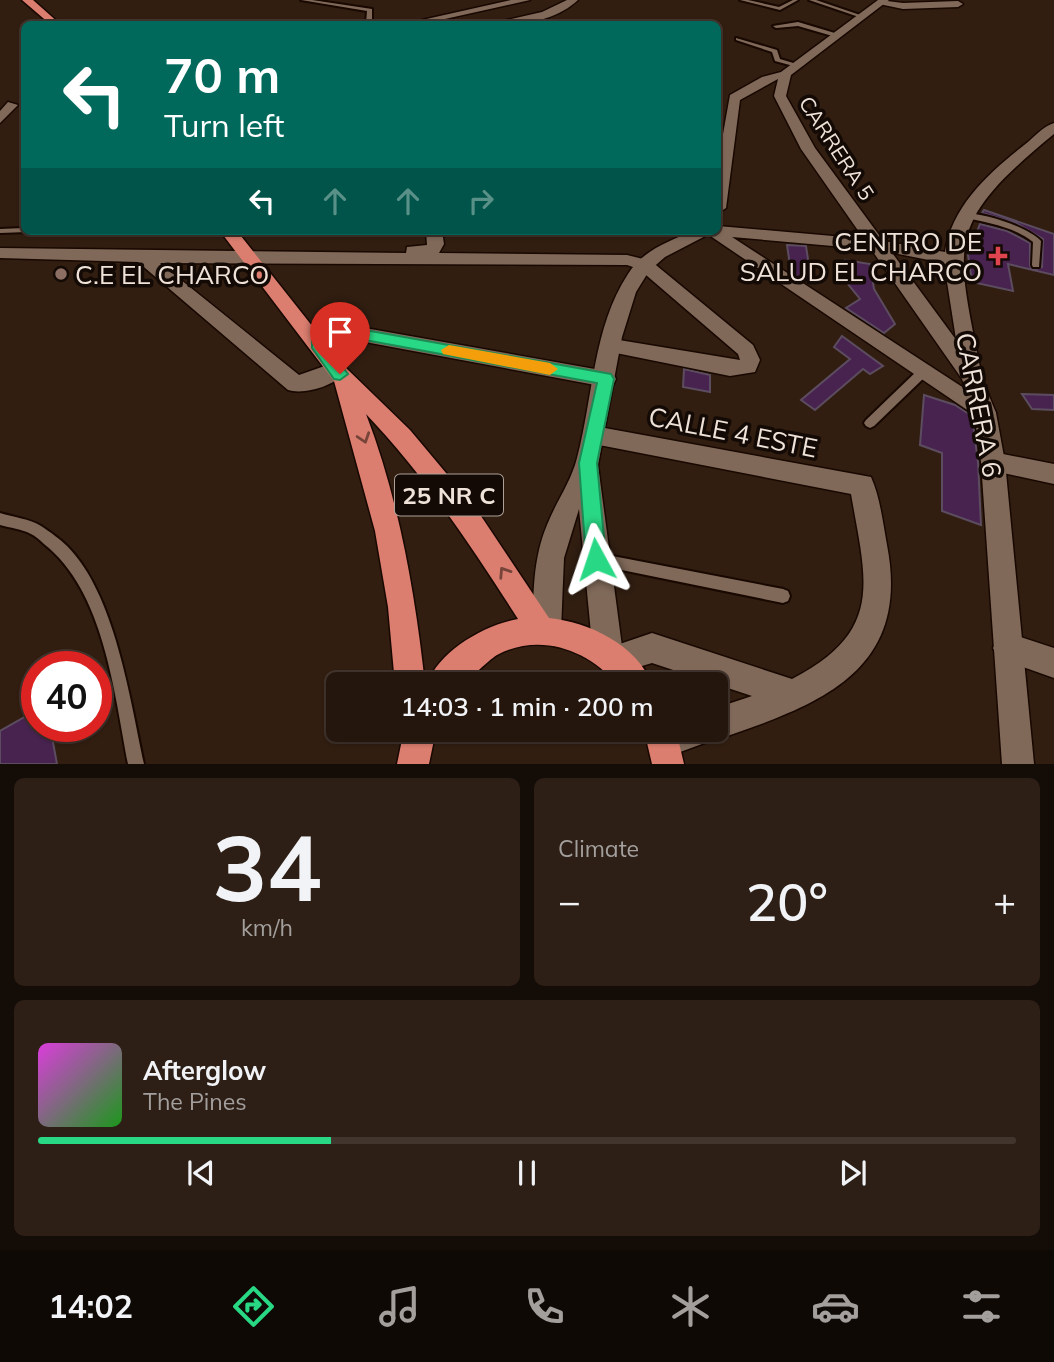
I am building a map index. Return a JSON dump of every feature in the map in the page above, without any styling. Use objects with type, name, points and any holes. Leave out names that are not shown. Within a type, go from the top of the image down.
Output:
[{"type":"highway","points":[[27,0],[52,21]]},
{"type":"highway","name":"25 NR C","points":[[231,235],[338,372],[402,437],[468,518],[544,630]]},
{"type":"highway","name":"25 NR C","points":[[338,372],[365,437],[387,516],[405,616],[409,672]]},
{"type":"highway","points":[[453,672],[473,651],[494,639],[544,630],[578,638],[612,657],[626,672]]},
{"type":"street","points":[[433,19],[525,0]]},
{"type":"street","points":[[513,21],[557,11],[573,0]]},
{"type":"street","points":[[721,187],[734,98],[766,79],[791,70],[883,1],[903,6],[957,4]]},
{"type":"street","name":"CARRERA 5","points":[[791,70],[780,96],[808,149],[972,377]]},
{"type":"street","points":[[0,119],[12,105]]},
{"type":"street","name":"CARRERA 6","points":[[1017,764],[993,462],[985,412],[972,377],[953,259],[966,215],[985,190],[1054,127]]},
{"type":"street","points":[[721,231],[878,245],[953,259]]},
{"type":"street","points":[[304,257],[317,250],[329,248],[424,252],[433,250],[436,244],[435,235]]},
{"type":"street","points":[[544,630],[547,578],[556,533],[588,463],[622,304],[634,278],[660,251],[699,235]]},
{"type":"street","points":[[715,235],[985,412]]},
{"type":"street","points":[[0,253],[142,257],[627,260],[645,265],[746,350],[750,360],[748,367],[730,368],[613,346]]},
{"type":"street","points":[[142,257],[174,287],[295,384],[312,382],[338,372]]},
{"type":"street","points":[[317,345],[345,335],[365,335],[606,379]]},
{"type":"street","name":"CALLE 4 ESTE","points":[[594,435],[862,485],[879,589],[875,618],[864,644],[819,683],[796,696]]},
{"type":"street","points":[[993,462],[1054,474]]},
{"type":"street","points":[[588,463],[596,559],[612,657],[652,648],[796,696]]},
{"type":"street","points":[[1008,648],[1054,663]]},
{"type":"street","points":[[728,720],[796,696]]},
{"type":"lane","points":[[303,0],[370,10]]},
{"type":"lane","points":[[369,21],[372,0]]},
{"type":"lane","points":[[742,0],[780,9],[796,0]]},
{"type":"lane","points":[[811,0],[861,16]]},
{"type":"lane","points":[[776,26],[798,24],[836,35]]},
{"type":"lane","points":[[738,39],[775,51],[778,54],[776,59],[791,70]]},
{"type":"lane","points":[[966,215],[1019,230],[1033,237],[1037,241],[1036,265]]},
{"type":"lane","points":[[0,232],[21,230]]},
{"type":"lane","points":[[870,423],[923,372]]},
{"type":"lane","points":[[0,519],[15,520],[42,533],[71,562],[100,611],[125,704],[136,764]]},
{"type":"lane","points":[[596,559],[783,596]]},
{"type":"building","points":[[984,210],[1054,234],[1054,275],[1033,270],[1042,267],[1043,239],[1016,223],[982,213]]},
{"type":"building","points":[[980,224],[1007,231],[1030,243],[1030,266],[1033,270],[1008,264],[1013,291],[972,282],[968,255]]},
{"type":"building","points":[[787,245],[806,246],[811,279],[799,278],[791,272]]},
{"type":"building","points":[[845,260],[870,264],[874,289],[895,324],[884,333],[846,308],[860,299],[848,284]]},
{"type":"building","points":[[842,336],[883,366],[870,374],[863,369],[815,410],[801,400],[850,359],[834,347]]},
{"type":"building","points":[[684,369],[710,375],[710,392],[683,387]]},
{"type":"building","points":[[1022,394],[1054,395],[1054,410],[1032,409]]},
{"type":"building","points":[[924,395],[955,405],[972,416],[978,462],[981,525],[942,511],[942,453],[920,445]]},
{"type":"building","points":[[21,719],[21,742],[53,742],[57,764],[0,764],[0,731]]},
{"type":"slow traffic","points":[[449,350],[550,369]]},
{"type":"place","name":"CENTRO DE SALUD EL CHARCO","points":[[998,256]]},
{"type":"place","name":"C.E EL CHARCO","points":[[61,274]]},
{"type":"route","points":[[340,374],[317,345],[345,335],[365,335],[606,379],[588,463],[596,559]]}]
